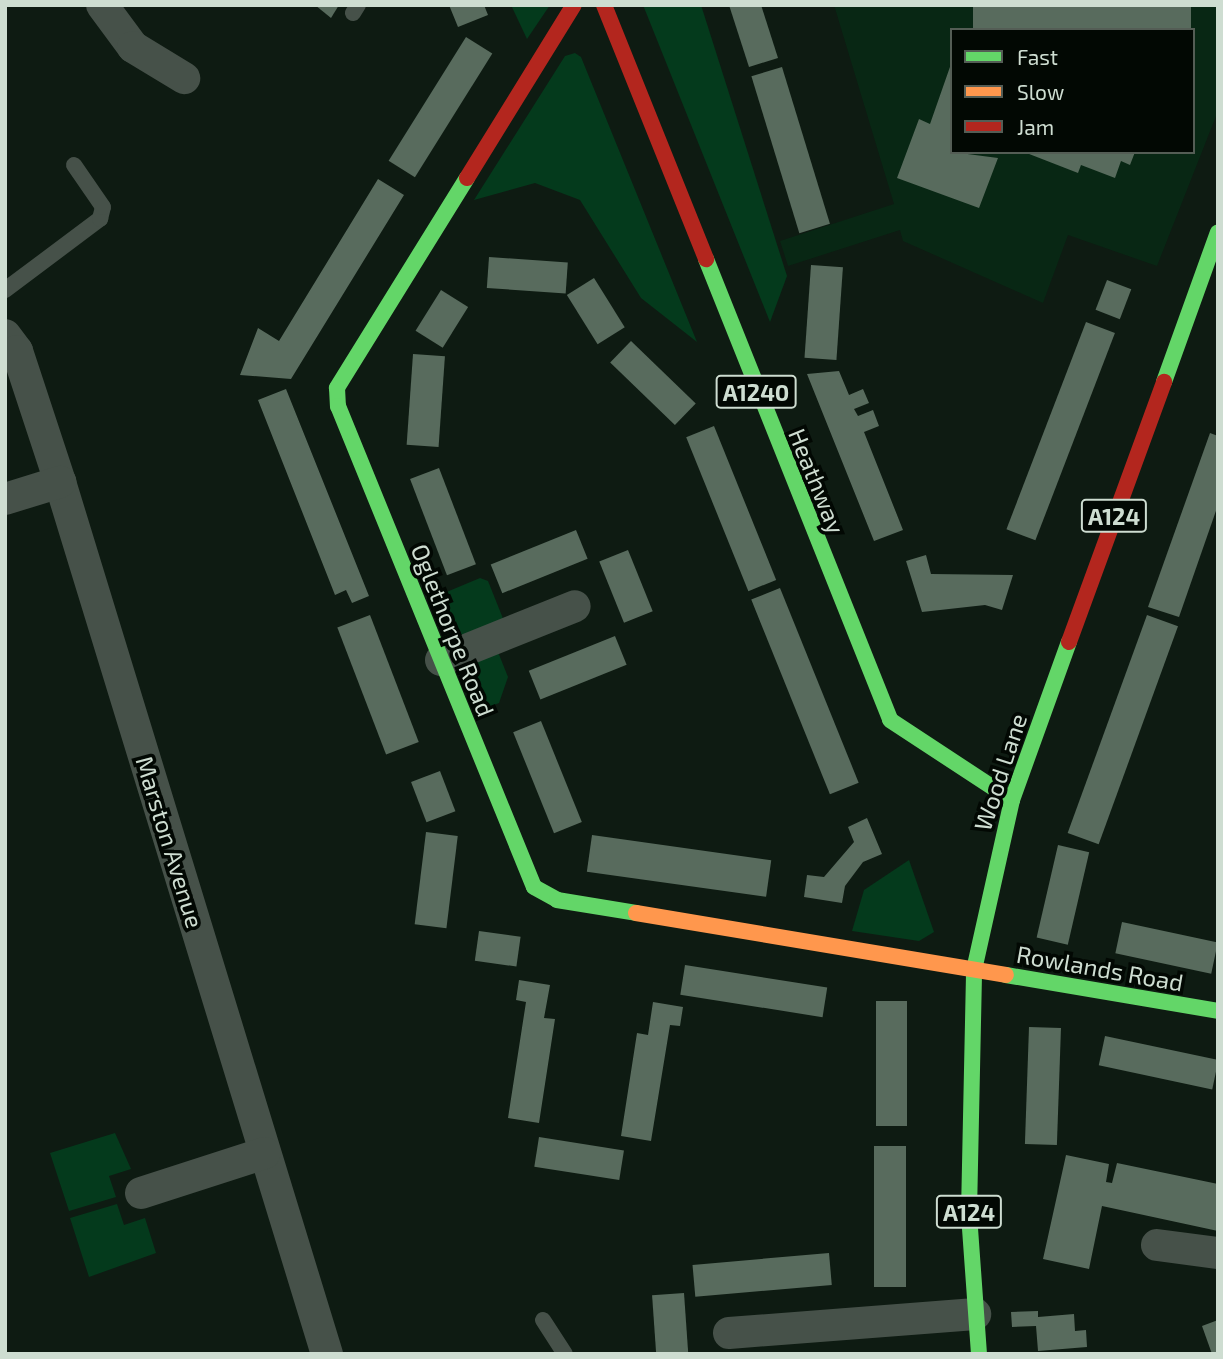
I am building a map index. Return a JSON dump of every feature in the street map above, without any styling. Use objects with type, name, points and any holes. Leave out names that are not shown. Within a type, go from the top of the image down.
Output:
[{"type":"main road","name":"Oglethorpe Road","points":[[574,5],[337,388],[338,406],[441,660],[542,896],[974,970]]},
{"type":"main road","name":"Heathway","points":[[604,5],[890,720],[1012,800]]},
{"type":"main road","name":"Wood Lane","points":[[979,1354],[969,1213],[974,970],[1012,800],[1218,232]]},
{"type":"main road","name":"Rowlands Road","points":[[974,970],[1218,1011]]},
{"type":"street","points":[[102,5],[134,47],[184,79]]},
{"type":"street","name":"Marston Avenue","points":[[5,335],[17,351],[60,482],[327,1354]]},
{"type":"street","points":[[5,499],[60,482]]},
{"type":"street","points":[[441,660],[575,607]]},
{"type":"street","points":[[141,1193],[265,1153]]},
{"type":"street","points":[[1157,1245],[1218,1253]]},
{"type":"street","points":[[729,1333],[975,1314]]},
{"type":"lane","points":[[5,290],[100,219],[103,207],[74,165]]},
{"type":"lane","points":[[543,1320],[565,1354]]},
{"type":"shaded area","points":[[511,5],[550,5],[527,39]]},
{"type":"shaded area","points":[[643,5],[701,5],[787,276],[770,322]]},
{"type":"shaded area","points":[[834,5],[1218,5],[1218,111],[1157,266],[1068,235],[1043,303],[903,241],[900,230],[788,266],[780,241],[894,204]]},
{"type":"shaded area","points":[[575,53],[581,57],[697,342],[641,298],[580,200],[535,183],[474,200],[565,56]]},
{"type":"shaded area","points":[[480,578],[488,581],[506,626],[455,640],[437,596]]},
{"type":"shaded area","points":[[496,647],[508,677],[499,703],[481,710],[462,661]]},
{"type":"shaded area","points":[[909,860],[934,932],[919,941],[852,931],[864,890]]},
{"type":"shaded area","points":[[115,1133],[131,1169],[109,1176],[116,1197],[69,1211],[50,1153]]},
{"type":"shaded area","points":[[117,1204],[124,1225],[145,1218],[156,1253],[89,1277],[70,1218]]},
{"type":"building","points":[[315,5],[339,5],[331,18]]},
{"type":"building","points":[[449,5],[484,5],[488,15],[458,27]]},
{"type":"building","points":[[729,5],[761,5],[778,58],[749,67]]},
{"type":"building","points":[[973,5],[1191,5],[1191,28],[973,28]]},
{"type":"building","points":[[466,37],[492,53],[415,177],[389,161]]},
{"type":"building","points":[[782,67],[830,224],[799,233],[751,76]]},
{"type":"building","points":[[950,67],[950,154],[998,158],[979,208],[897,178],[919,119],[930,124]]},
{"type":"building","points":[[1029,154],[1134,154],[1130,165],[1121,161],[1115,178],[1081,165],[1078,173]]},
{"type":"building","points":[[378,179],[404,195],[291,379],[240,375],[258,328],[279,341]]},
{"type":"building","points":[[489,257],[568,263],[566,293],[487,288]]},
{"type":"building","points":[[811,265],[843,267],[836,360],[805,358]]},
{"type":"building","points":[[594,278],[625,327],[598,344],[567,295]]},
{"type":"building","points":[[1107,280],[1131,289],[1120,319],[1096,310]]},
{"type":"building","points":[[441,290],[468,307],[443,348],[416,331]]},
{"type":"building","points":[[1086,322],[1115,333],[1035,540],[1006,529]]},
{"type":"building","points":[[631,341],[696,404],[675,425],[610,363]]},
{"type":"building","points":[[413,354],[445,356],[439,447],[407,445]]},
{"type":"building","points":[[839,371],[849,395],[863,389],[869,403],[854,409],[858,416],[873,410],[879,426],[864,432],[903,530],[874,541],[807,374]]},
{"type":"building","points":[[286,389],[369,596],[352,603],[346,590],[335,595],[258,400]]},
{"type":"building","points":[[714,426],[776,580],[748,591],[686,437]]},
{"type":"building","points":[[1210,433],[1218,436],[1218,505],[1179,617],[1148,607]]},
{"type":"building","points":[[439,468],[476,564],[447,575],[410,479]]},
{"type":"building","points":[[576,530],[588,559],[502,593],[491,564]]},
{"type":"building","points":[[628,550],[653,611],[624,623],[599,562]]},
{"type":"building","points":[[926,555],[931,574],[1013,575],[1002,610],[985,605],[922,612],[906,561]]},
{"type":"building","points":[[780,588],[859,783],[830,794],[751,600]]},
{"type":"building","points":[[370,615],[419,742],[386,755],[337,628]]},
{"type":"building","points":[[1147,615],[1178,626],[1099,844],[1068,833]]},
{"type":"building","points":[[615,636],[627,665],[540,700],[529,671]]},
{"type":"building","points":[[541,721],[582,822],[554,833],[513,732]]},
{"type":"building","points":[[440,771],[455,811],[426,822],[411,782]]},
{"type":"building","points":[[867,818],[882,854],[863,862],[845,886],[842,903],[804,897],[807,875],[824,877],[854,842],[848,827]]},
{"type":"building","points":[[426,832],[458,836],[446,928],[415,924]]},
{"type":"building","points":[[592,835],[771,860],[766,897],[587,872]]},
{"type":"building","points":[[1058,845],[1089,852],[1068,945],[1037,938]]},
{"type":"building","points":[[1122,922],[1218,942],[1211,974],[1115,953]]},
{"type":"building","points":[[479,931],[521,937],[516,967],[475,961]]},
{"type":"building","points":[[685,965],[827,988],[823,1017],[680,995]]},
{"type":"building","points":[[519,980],[550,985],[544,1018],[555,1019],[539,1123],[508,1118],[526,1002],[516,1000]]},
{"type":"building","points":[[876,1001],[907,1001],[907,1126],[876,1126]]},
{"type":"building","points":[[653,1002],[683,1007],[680,1026],[670,1025],[651,1141],[621,1136],[637,1033],[648,1035]]},
{"type":"building","points":[[1029,1027],[1061,1028],[1057,1145],[1025,1144]]},
{"type":"building","points":[[1105,1036],[1218,1060],[1212,1089],[1099,1065]]},
{"type":"building","points":[[539,1137],[624,1150],[619,1180],[534,1167]]},
{"type":"building","points":[[874,1146],[906,1146],[906,1287],[874,1287]]},
{"type":"building","points":[[1066,1155],[1109,1164],[1106,1182],[1112,1183],[1117,1163],[1218,1184],[1218,1231],[1102,1206],[1089,1269],[1043,1259]]},
{"type":"building","points":[[829,1253],[832,1285],[695,1297],[693,1265]]},
{"type":"building","points":[[684,1293],[688,1354],[656,1354],[652,1295]]},
{"type":"building","points":[[1038,1311],[1038,1317],[1074,1314],[1075,1331],[1086,1330],[1087,1347],[1038,1351],[1036,1326],[1012,1327],[1011,1312]]},
{"type":"building","points":[[1218,1320],[1218,1354],[1212,1354],[1202,1326]]},
{"type":"traffic: fast","points":[[467,178],[337,388],[338,406],[534,887],[557,900],[636,913]]},
{"type":"traffic: fast","points":[[1164,382],[1218,232]]},
{"type":"traffic: fast","points":[[706,259],[890,720],[1012,800]]},
{"type":"traffic: fast","points":[[979,1354],[969,1213],[974,970],[1012,800],[1069,642]]},
{"type":"traffic: fast","points":[[1006,975],[1218,1011]]},
{"type":"traffic: slow","points":[[636,913],[1006,975]]},
{"type":"traffic: jam","points":[[467,178],[574,5]]},
{"type":"traffic: jam","points":[[604,5],[706,259]]},
{"type":"traffic: jam","points":[[1069,642],[1164,382]]}]
